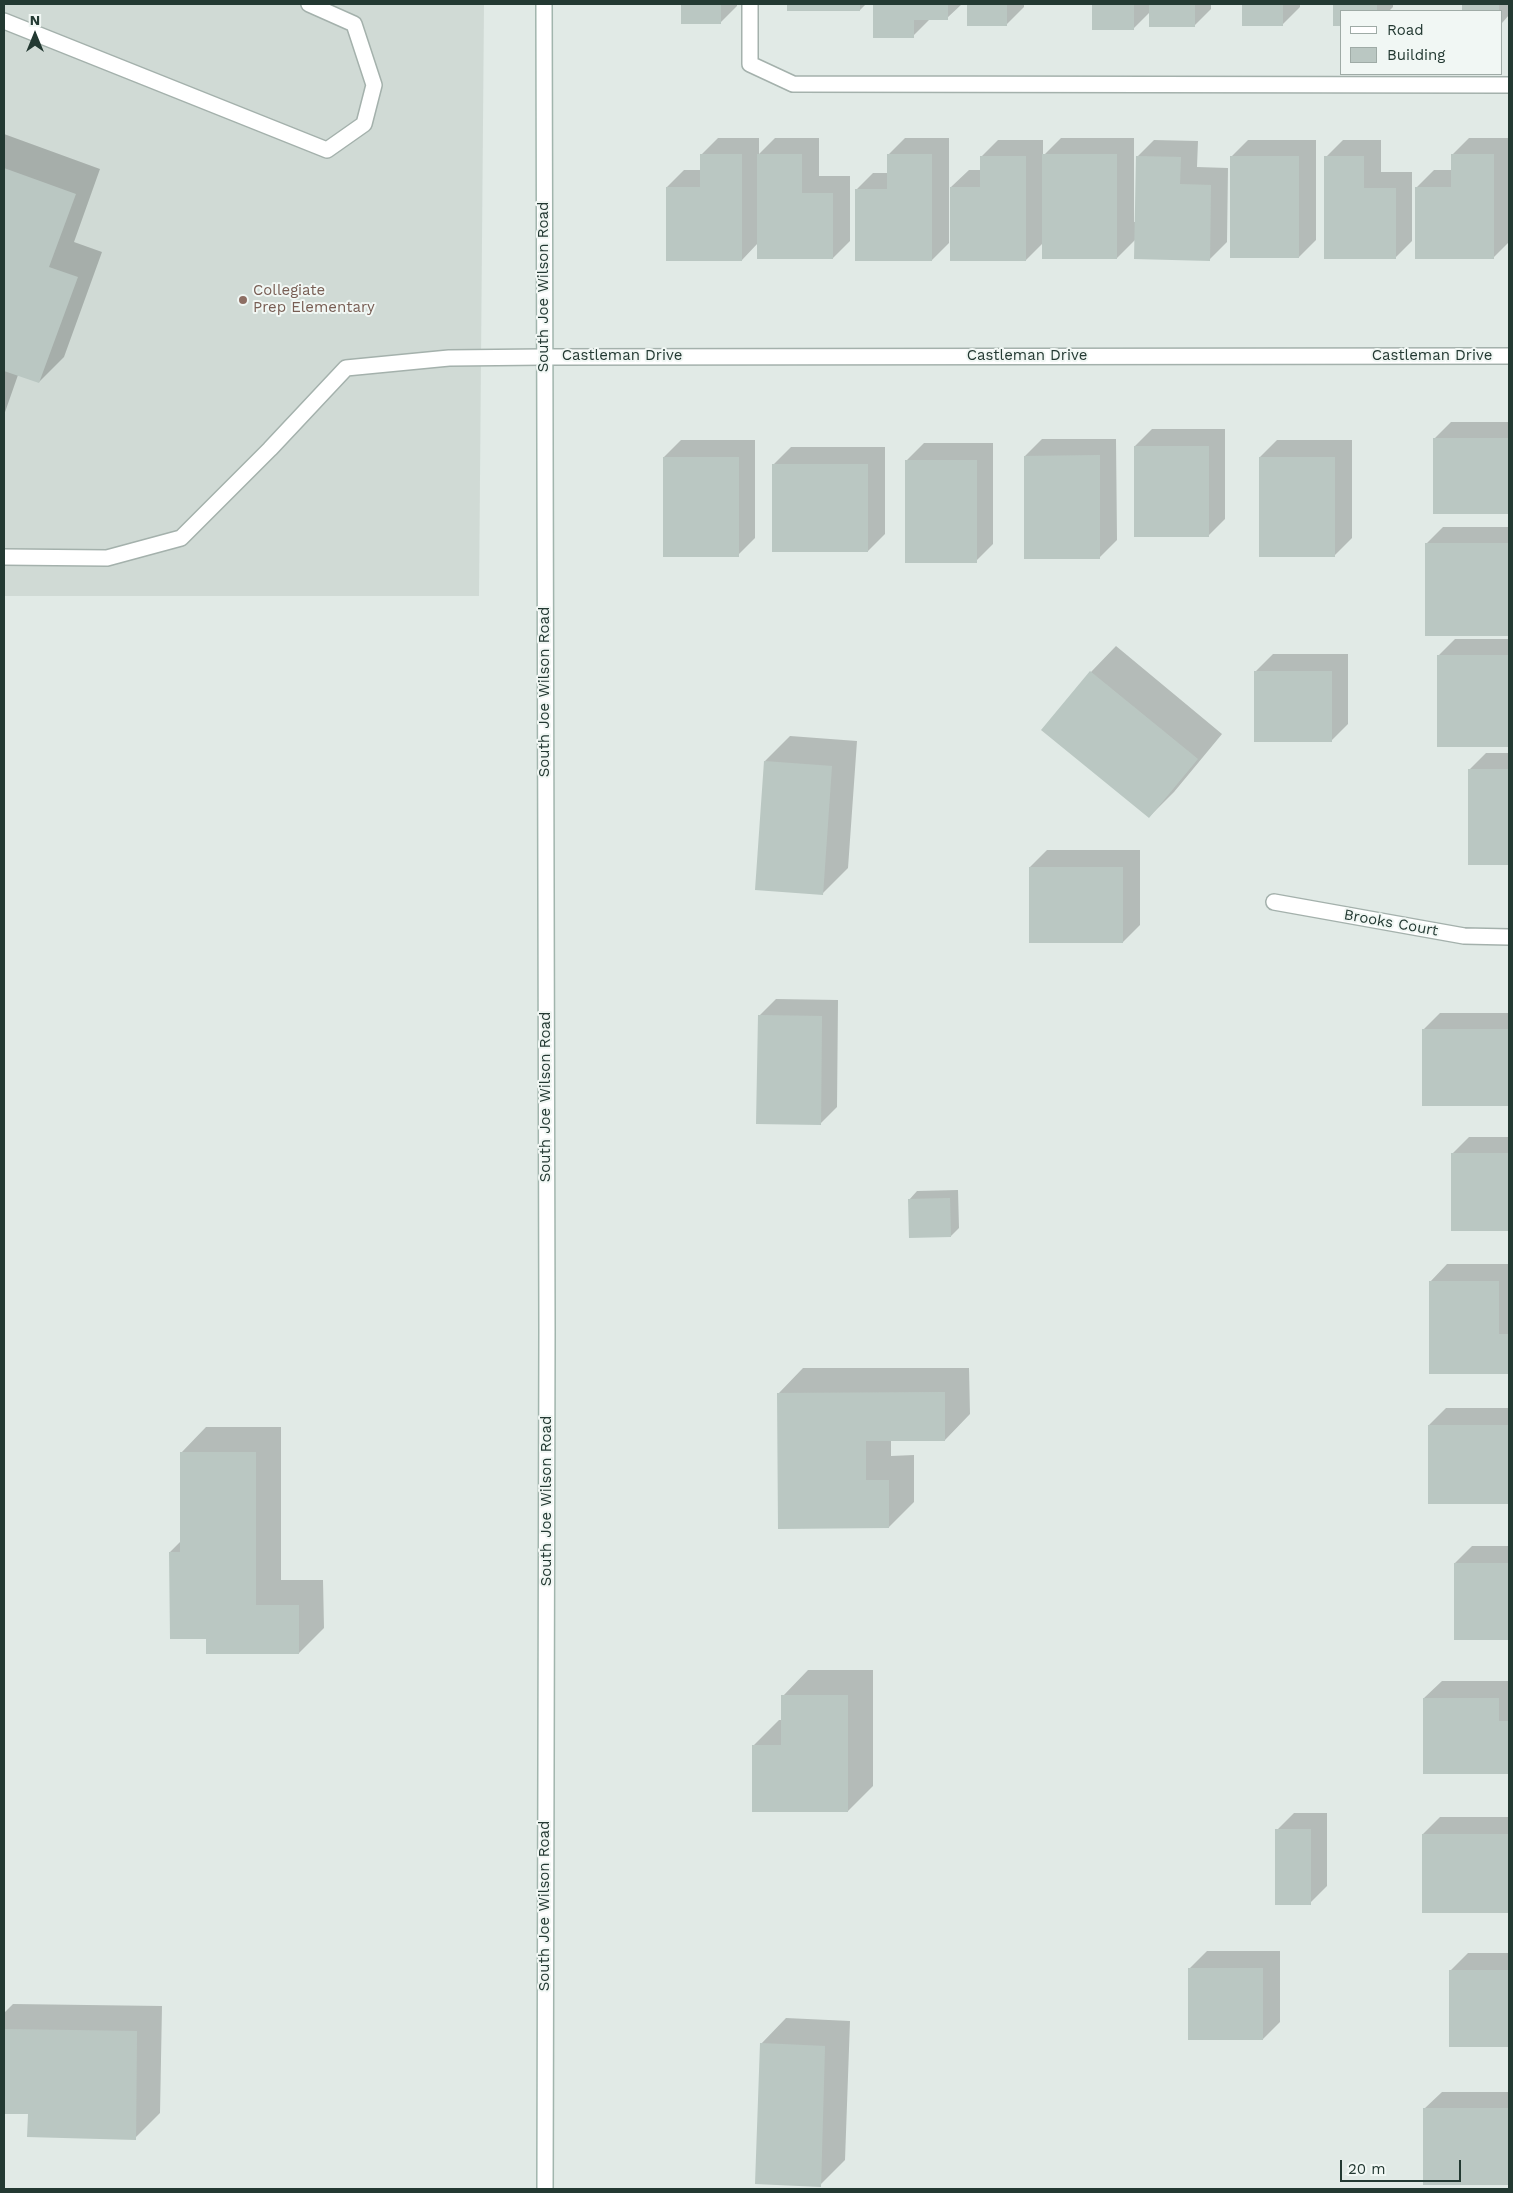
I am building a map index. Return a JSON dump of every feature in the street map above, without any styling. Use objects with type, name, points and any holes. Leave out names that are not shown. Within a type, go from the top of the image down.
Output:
[{"type":"street","points":[[4,21],[327,150],[364,124],[374,85],[354,24],[309,4]]},
{"type":"street","name":"South Joe Wilson Road","points":[[544,4],[547,1302],[545,2189]]},
{"type":"street","points":[[750,4],[750,64],[793,84],[1509,85]]},
{"type":"street","name":"Castleman Drive","points":[[4,557],[107,558],[181,538],[270,449],[346,368],[449,358],[544,356],[1509,356]]},
{"type":"street","name":"Brooks Court","points":[[1274,902],[1464,936],[1509,937]]},
{"type":"shaded area","name":"Collegiate Prep Elementary","points":[[4,4],[484,4],[479,596],[4,596]]},
{"type":"building","points":[[681,4],[721,4],[721,24],[681,24]]},
{"type":"building","points":[[787,4],[860,4],[860,11],[787,11]]},
{"type":"building","points":[[873,4],[948,4],[948,20],[914,20],[914,38],[873,38]]},
{"type":"building","points":[[967,4],[1007,4],[1007,26],[967,26]]},
{"type":"building","points":[[1092,4],[1134,4],[1134,30],[1092,30]]},
{"type":"building","points":[[1149,4],[1195,4],[1195,27],[1149,27]]},
{"type":"building","points":[[1242,4],[1283,4],[1283,26],[1242,26]]},
{"type":"building","points":[[1333,4],[1377,4],[1377,10],[1340,10],[1340,26],[1333,26]]},
{"type":"building","points":[[1462,4],[1499,4],[1499,10],[1462,10]]},
{"type":"building","points":[[700,154],[742,154],[742,261],[666,261],[666,187],[700,187]]},
{"type":"building","points":[[757,154],[802,154],[802,193],[833,193],[833,259],[757,259]]},
{"type":"building","points":[[887,154],[932,154],[932,261],[855,261],[855,189],[887,189]]},
{"type":"building","points":[[1042,154],[1117,154],[1117,259],[1042,259]]},
{"type":"building","points":[[1451,154],[1494,154],[1494,259],[1415,259],[1415,187],[1451,187]]},
{"type":"building","points":[[980,156],[1026,156],[1026,261],[950,261],[950,187],[980,187]]},
{"type":"building","points":[[1136,156],[1181,157],[1180,184],[1211,185],[1210,261],[1134,259]]},
{"type":"building","points":[[1230,156],[1299,156],[1299,258],[1230,258]]},
{"type":"building","points":[[1324,156],[1364,156],[1364,188],[1396,188],[1396,259],[1324,259]]},
{"type":"building","points":[[4,168],[76,194],[49,267],[78,277],[39,383],[4,371]]},
{"type":"building","points":[[1433,438],[1509,438],[1509,514],[1433,514]]},
{"type":"building","points":[[1134,446],[1209,446],[1209,537],[1134,537]]},
{"type":"building","points":[[1100,455],[1100,559],[1024,559],[1024,456]]},
{"type":"building","points":[[663,457],[739,457],[739,557],[663,557]]},
{"type":"building","points":[[1259,457],[1335,457],[1335,557],[1259,557]]},
{"type":"building","points":[[905,460],[977,460],[977,563],[905,563]]},
{"type":"building","points":[[772,464],[868,464],[868,552],[772,552]]},
{"type":"building","points":[[1425,543],[1509,543],[1509,636],[1425,636]]},
{"type":"building","points":[[1437,655],[1509,655],[1509,747],[1437,747]]},
{"type":"building","points":[[1090,671],[1198,759],[1149,818],[1041,730]]},
{"type":"building","points":[[1254,671],[1332,671],[1332,742],[1254,742]]},
{"type":"building","points":[[764,761],[832,766],[823,895],[755,890]]},
{"type":"building","points":[[1468,769],[1509,769],[1509,865],[1468,865]]},
{"type":"building","points":[[1029,867],[1123,867],[1123,943],[1029,943]]},
{"type":"building","points":[[758,1015],[822,1016],[821,1125],[756,1124]]},
{"type":"building","points":[[1422,1029],[1509,1029],[1509,1106],[1422,1106]]},
{"type":"building","points":[[1451,1153],[1509,1153],[1509,1231],[1451,1231]]},
{"type":"building","points":[[950,1198],[951,1237],[909,1238],[908,1199]]},
{"type":"building","points":[[1429,1281],[1499,1281],[1499,1334],[1509,1334],[1509,1374],[1429,1374]]},
{"type":"building","points":[[945,1392],[945,1441],[866,1441],[866,1480],[889,1480],[889,1528],[778,1529],[777,1393]]},
{"type":"building","points":[[1428,1425],[1509,1425],[1509,1504],[1428,1504]]},
{"type":"building","points":[[180,1452],[256,1452],[256,1605],[299,1605],[299,1654],[206,1654],[206,1639],[170,1639],[169,1552],[180,1552]]},
{"type":"building","points":[[1454,1563],[1509,1563],[1509,1640],[1454,1640]]},
{"type":"building","points":[[781,1695],[848,1695],[848,1812],[752,1812],[752,1745],[781,1745]]},
{"type":"building","points":[[1423,1698],[1499,1698],[1499,1721],[1509,1721],[1509,1774],[1423,1774]]},
{"type":"building","points":[[1275,1829],[1311,1829],[1311,1905],[1275,1905]]},
{"type":"building","points":[[1422,1834],[1509,1834],[1509,1913],[1422,1913]]},
{"type":"building","points":[[1188,1968],[1263,1968],[1263,2040],[1188,2040]]},
{"type":"building","points":[[1449,1970],[1509,1970],[1509,2047],[1449,2047]]},
{"type":"building","points":[[4,2029],[137,2031],[136,2140],[27,2137],[28,2114],[4,2114]]},
{"type":"building","points":[[760,2043],[825,2046],[821,2187],[755,2184]]},
{"type":"building","points":[[1423,2108],[1509,2108],[1509,2185],[1423,2185]]},
{"type":"place","name":"Collegiate Prep Elementary","points":[[243,300]]}]
